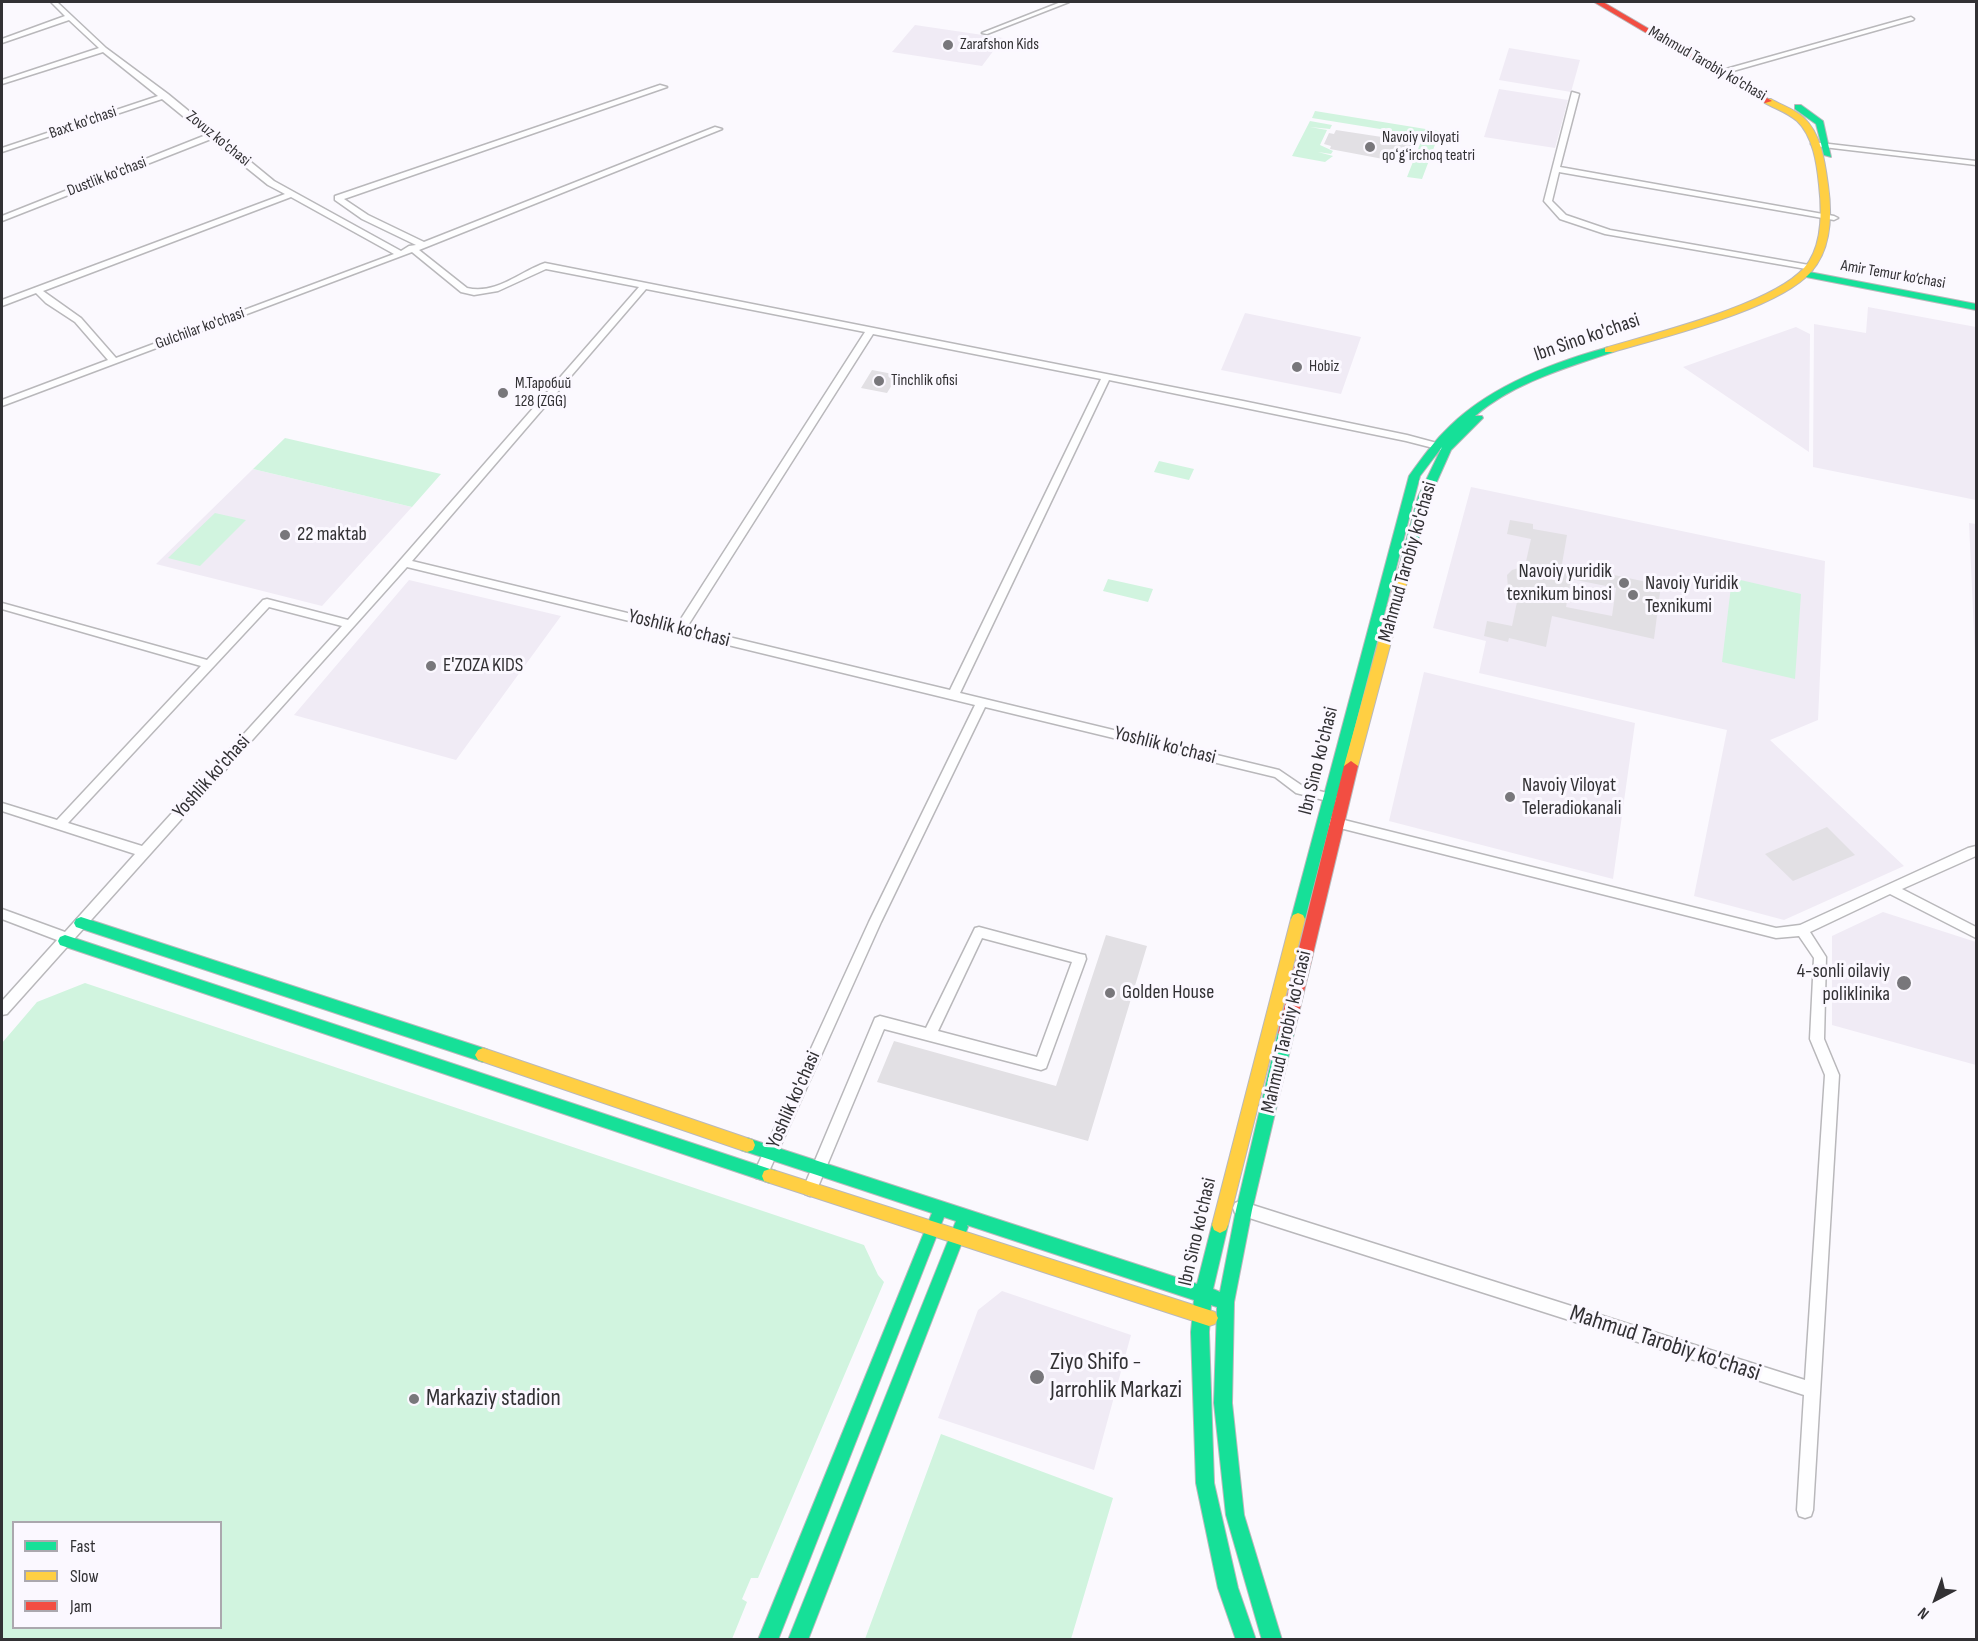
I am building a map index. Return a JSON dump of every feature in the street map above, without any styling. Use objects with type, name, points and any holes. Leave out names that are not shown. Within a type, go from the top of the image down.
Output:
[{"type":"main road","name":"Mahmud Tarobiy ko'chasi","points":[[1272,1640],[1235,1515],[1222,1403],[1226,1302],[1244,1210],[1335,799],[1424,497],[1446,448],[1485,412],[1517,393],[1550,378],[1772,304],[1801,291],[1833,238],[1829,217],[1833,176],[1817,141],[1796,114],[1598,2]]},
{"type":"main road","name":"Mahmud Tarobiy ko'chasi","points":[[1610,2],[1809,113],[1820,123],[1817,141]]},
{"type":"main road","name":"Amir Temur ko‘chasi","points":[[1812,272],[1977,299]]},
{"type":"main road","name":"Amir Temur ko‘chasi","points":[[1812,272],[1977,307]]},
{"type":"main road","name":"Ibn Sino ko'chasi","points":[[1335,799],[1414,476],[1432,445],[1480,403],[1516,384],[1756,301],[1812,272]]},
{"type":"main road","name":"Ibn Sino ko'chasi","points":[[1246,1640],[1228,1588],[1205,1483],[1200,1315],[1224,1203],[1330,822]]},
{"type":"main road","points":[[81,923],[398,1026],[964,1218],[1226,1302]]},
{"type":"main road","points":[[66,939],[761,1173],[1224,1323]]},
{"type":"main road","points":[[768,1640],[941,1210]]},
{"type":"main road","points":[[798,1640],[964,1218]]},
{"type":"main road","points":[[784,1600],[810,1610]]},
{"type":"street","name":"Zovuz ko'chasi","points":[[54,2],[104,49],[289,195],[398,253]]},
{"type":"street","points":[[985,33],[1066,2]]},
{"type":"street","points":[[2,41],[70,18]]},
{"type":"street","name":"Mahmud Tarobiy ko'chasi","points":[[1730,69],[1911,19]]},
{"type":"street","points":[[2,82],[104,49]]},
{"type":"street","points":[[663,87],[338,198],[365,217],[417,246],[464,290],[473,294],[486,292],[545,266],[1106,377],[1446,448]]},
{"type":"street","points":[[1575,94],[1548,201],[1563,217],[1582,225],[1812,272]]},
{"type":"street","name":"Baxt ko'chasi","points":[[2,150],[165,96]]},
{"type":"street","name":"Gulchilar ko'chasi","points":[[2,404],[373,265],[398,253],[718,129]]},
{"type":"street","name":"Dustlik ko'chasi","points":[[2,219],[213,135]]},
{"type":"street","points":[[1817,141],[1977,163]]},
{"type":"street","points":[[1557,169],[1829,217]]},
{"type":"street","points":[[2,303],[289,195]]},
{"type":"street","name":"Yoshlik ko'chasi","points":[[2,1010],[405,563],[645,285]]},
{"type":"street","points":[[37,290],[78,320],[114,361]]},
{"type":"street","points":[[680,629],[871,330]]},
{"type":"street","points":[[952,695],[1106,377]]},
{"type":"street","name":"Yoshlik ko'chasi","points":[[405,563],[1279,774],[1300,790],[1335,799]]},
{"type":"street","points":[[59,825],[267,603],[350,624]]},
{"type":"street","points":[[2,606],[210,665]]},
{"type":"street","name":"Yoshlik ko'chasi","points":[[761,1173],[875,922],[982,702]]},
{"type":"street","points":[[2,807],[145,852]]},
{"type":"street","points":[[1330,822],[1776,933],[1802,930],[1889,888],[1972,851],[1977,851]]},
{"type":"street","points":[[1889,888],[1977,933]]},
{"type":"street","points":[[2,914],[66,939]]},
{"type":"street","points":[[1802,930],[1820,957],[1817,1039],[1832,1075],[1805,1510]]},
{"type":"street","points":[[810,1189],[880,1022],[1041,1064],[1080,959],[979,932],[930,1035]]},
{"type":"street","name":"Mahmud Tarobiy ko'chasi","points":[[1224,1203],[1812,1390]]},
{"type":"shaded area","name":"Zarafshon Kids","points":[[915,25],[1003,38],[982,66],[892,52]]},
{"type":"shaded area","points":[[1509,48],[1580,60],[1571,92],[1499,80]]},
{"type":"shaded area","points":[[1499,89],[1568,100],[1555,148],[1484,137]]},
{"type":"shaded area","points":[[1868,307],[1976,327],[1976,500],[1813,467],[1814,324],[1866,333]]},
{"type":"shaded area","points":[[1245,313],[1361,337],[1341,394],[1221,370]]},
{"type":"shaded area","points":[[1796,327],[1810,334],[1809,452],[1683,367]]},
{"type":"shaded area","name":"22 maktab","points":[[253,469],[412,507],[322,606],[156,564]]},
{"type":"shaded area","name":"Navoiy Yuridik Texnikumi","points":[[1471,487],[1825,561],[1818,720],[1770,740],[1904,866],[1784,920],[1694,896],[1727,730],[1479,673],[1486,641],[1433,628]]},
{"type":"shaded area","points":[[1969,523],[1976,524],[1976,676]]},
{"type":"shaded area","name":"E'ZOZA KIDS","points":[[409,580],[561,616],[456,760],[294,715]]},
{"type":"shaded area","name":"Navoiy Viloyat Teleradiokanali","points":[[1424,672],[1635,723],[1613,879],[1389,821]]},
{"type":"shaded area","name":"4-sonli oilaviy poliklinika","points":[[1883,912],[1976,942],[1976,1065],[1832,1025],[1832,936]]},
{"type":"shaded area","name":"Ziyo Shifo - Jarrohlik Markazi","points":[[1002,1291],[1131,1335],[1094,1470],[938,1418],[978,1310]]},
{"type":"green space","points":[[1315,111],[1444,132],[1442,139],[1312,118]]},
{"type":"green space","points":[[1310,121],[1332,125],[1330,129],[1310,127],[1327,130],[1320,145],[1333,151],[1331,154],[1318,152],[1333,156],[1325,162],[1292,156]]},
{"type":"green space","points":[[1422,139],[1436,142],[1422,179],[1407,177]]},
{"type":"green space","points":[[285,438],[441,474],[412,507],[253,469]]},
{"type":"green space","points":[[1159,461],[1194,469],[1189,480],[1154,472]]},
{"type":"green space","points":[[215,513],[246,520],[200,566],[168,558]]},
{"type":"green space","points":[[1732,578],[1801,594],[1795,679],[1722,662]]},
{"type":"green space","points":[[1108,579],[1153,589],[1148,602],[1103,591]]},
{"type":"green space","name":"Markaziy stadion","points":[[85,983],[864,1245],[878,1275],[884,1282],[758,1578],[751,1578],[742,1599],[747,1602],[732,1639],[2,1639],[2,1043],[37,1002]]},
{"type":"green space","points":[[941,1434],[1113,1498],[1071,1639],[865,1639]]},
{"type":"building","name":"Navoiy viloyati qoʻgʻirchoq teatri","points":[[1336,130],[1408,141],[1406,144],[1411,145],[1406,159],[1401,158],[1399,162],[1330,149],[1331,146],[1324,144],[1329,133],[1334,134]]},
{"type":"building","name":"Tinchlik ofisi","points":[[872,370],[898,375],[887,393],[861,388]]},
{"type":"building","name":"Navoiy yuridik texnikum binosi","points":[[1510,520],[1533,524],[1533,529],[1567,535],[1562,564],[1661,585],[1654,639],[1552,616],[1546,647],[1509,638],[1508,642],[1484,636],[1487,621],[1512,626],[1518,597],[1508,588],[1507,575],[1512,570],[1525,566],[1531,539],[1507,534]],"holes":[[[1571,579],[1616,588],[1612,616],[1566,607]]]},
{"type":"building","points":[[1827,827],[1855,855],[1793,881],[1765,854]]},
{"type":"building","name":"Golden House","points":[[1106,935],[1147,946],[1088,1141],[877,1082],[894,1041],[1056,1086]]},
{"type":"traffic: fast","points":[[1798,107],[1820,123],[1828,155]]},
{"type":"traffic: fast","points":[[1804,274],[1976,307]]},
{"type":"traffic: fast","points":[[1298,919],[1415,476],[1454,428],[1476,409],[1499,394],[1551,370],[1609,350]]},
{"type":"traffic: fast","points":[[1402,578],[1424,497],[1446,449],[1478,418]]},
{"type":"traffic: fast","points":[[81,923],[483,1055]]},
{"type":"traffic: fast","points":[[65,941],[770,1176]]},
{"type":"traffic: fast","points":[[1272,1640],[1235,1515],[1223,1403],[1226,1302],[1244,1210],[1286,1033]]},
{"type":"traffic: fast","points":[[747,1145],[1226,1302]]},
{"type":"traffic: fast","points":[[768,1640],[937,1219]]},
{"type":"traffic: fast","points":[[1220,1225],[1203,1294],[1200,1332],[1205,1483],[1228,1588],[1246,1640]]},
{"type":"traffic: fast","points":[[798,1640],[960,1227]]},
{"type":"traffic: slow","points":[[1609,350],[1715,317],[1772,295],[1793,283],[1808,270],[1814,261],[1822,241],[1825,219],[1825,197],[1818,153],[1812,136],[1800,119],[1768,101]]},
{"type":"traffic: slow","points":[[1351,766],[1402,578]]},
{"type":"traffic: slow","points":[[1220,1225],[1298,919]]},
{"type":"traffic: slow","points":[[483,1055],[747,1145]]},
{"type":"traffic: slow","points":[[770,1176],[1209,1318]]},
{"type":"traffic: jam","points":[[1598,2],[1768,101]]},
{"type":"traffic: jam","points":[[1286,1033],[1351,766]]},
{"type":"place","name":"Zarafshon Kids","points":[[948,45]]},
{"type":"place","name":"Navoiy viloyati qoʻgʻirchoq teatri","points":[[1370,147]]},
{"type":"place","name":"Hobiz","points":[[1297,367]]},
{"type":"place","name":"Tinchlik ofisi","points":[[879,381]]},
{"type":"place","name":"М.Таробий 128 (ZGG)","points":[[503,393]]},
{"type":"place","name":"22 maktab","points":[[285,535]]},
{"type":"place","name":"Navoiy yuridik texnikum binosi","points":[[1624,583]]},
{"type":"place","name":"Navoiy Yuridik Texnikumi","points":[[1633,595]]},
{"type":"place","name":"E'ZOZA KIDS","points":[[431,666]]},
{"type":"place","name":"Navoiy Viloyat Teleradiokanali","points":[[1510,797]]},
{"type":"place","name":"4-sonli oilaviy poliklinika","points":[[1904,983]]},
{"type":"place","name":"Golden House","points":[[1110,993]]},
{"type":"place","name":"Ziyo Shifo - Jarrohlik Markazi","points":[[1037,1377]]},
{"type":"place","name":"Markaziy stadion","points":[[414,1399]]}]
